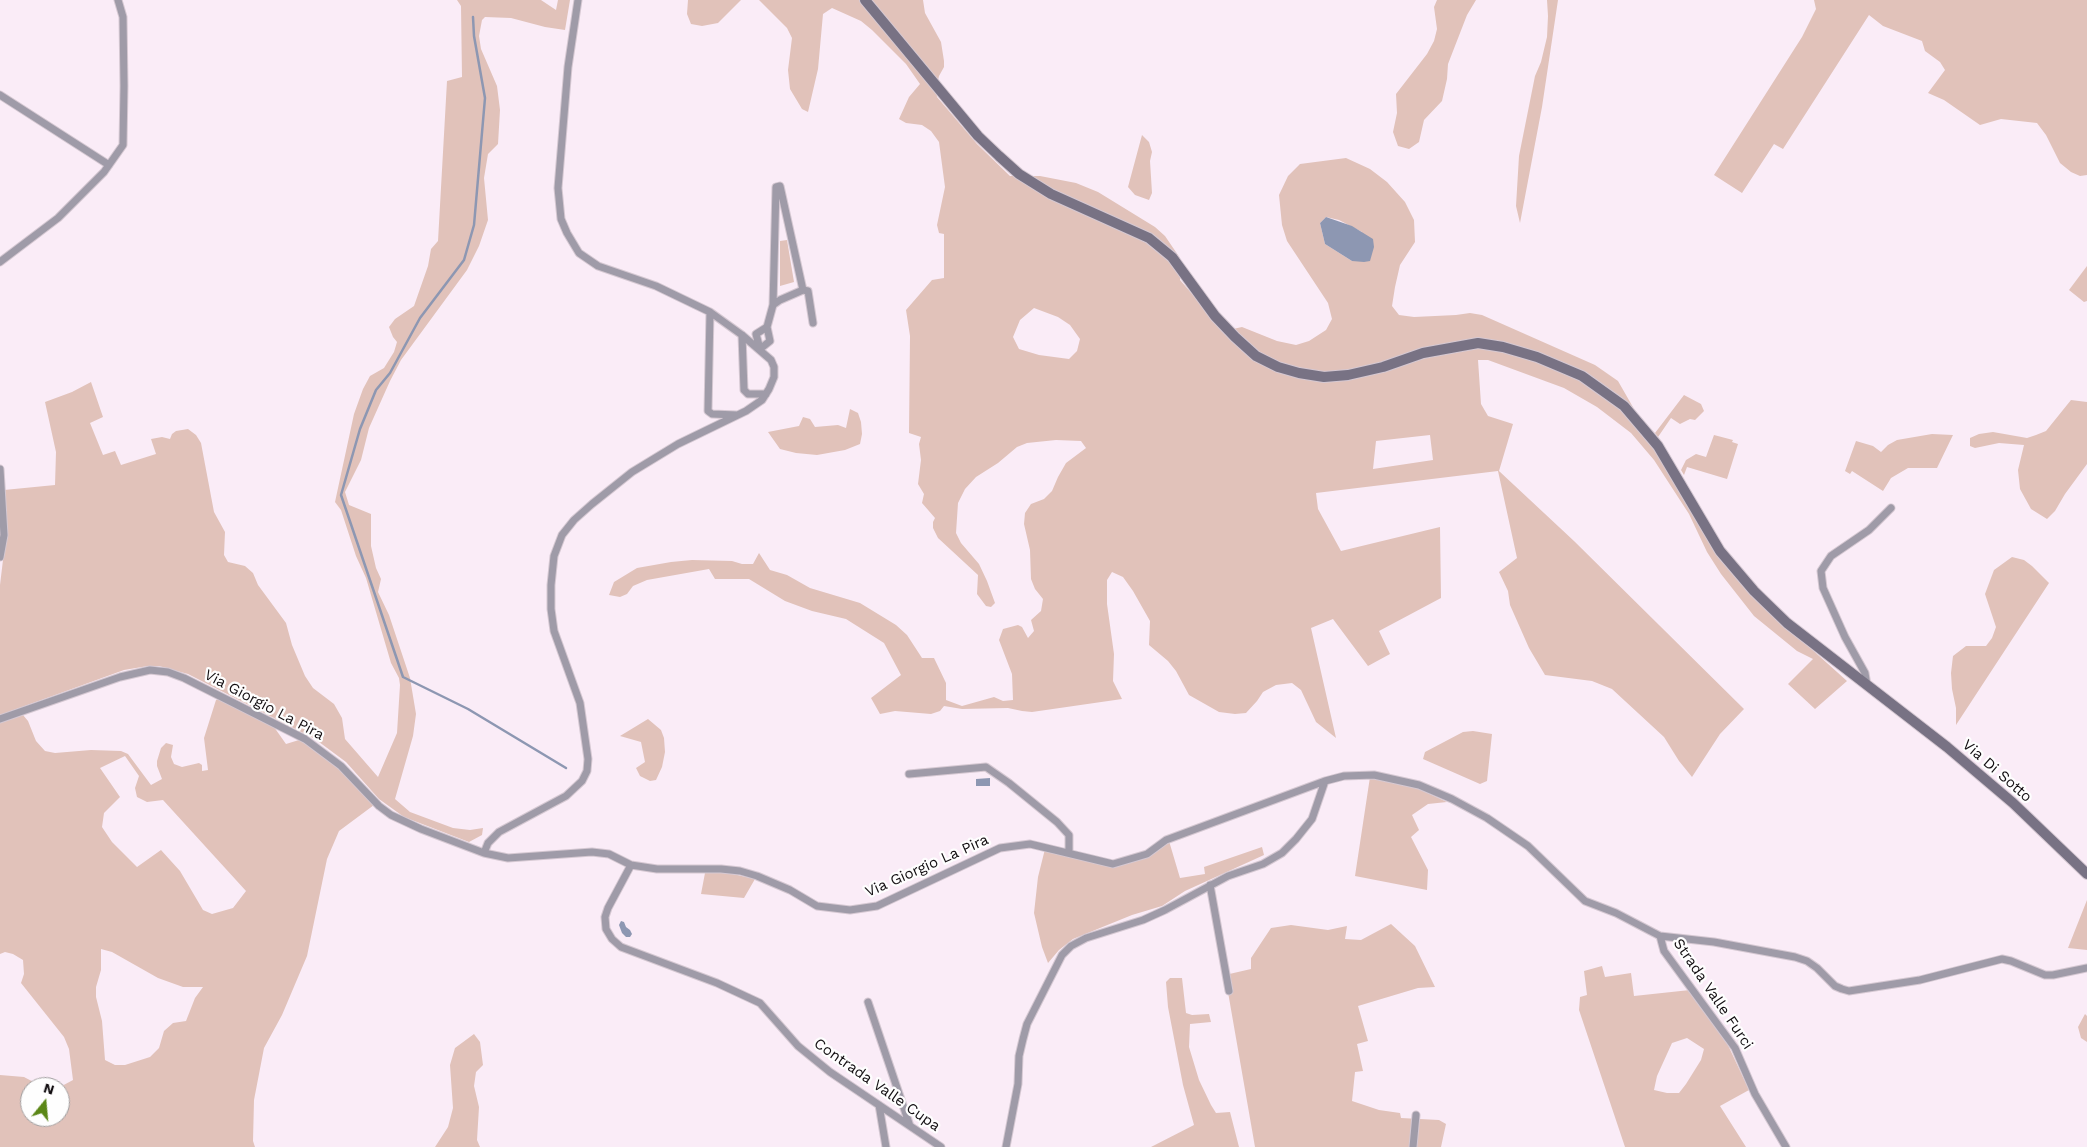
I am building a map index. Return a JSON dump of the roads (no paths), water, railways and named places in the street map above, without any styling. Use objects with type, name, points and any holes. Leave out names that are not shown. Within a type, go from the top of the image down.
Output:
[{"type":"street","points":[[0,262],[58,218],[109,165],[123,145],[122,17],[118,0]]},
{"type":"street","points":[[484,853],[488,843],[499,832],[566,796],[582,781],[587,771],[588,759],[581,708],[554,631],[551,609],[554,556],[562,535],[574,520],[632,472],[678,444],[738,415],[762,400],[774,377],[774,368],[771,360],[760,349],[710,312],[665,289],[598,266],[579,253],[567,233],[561,219],[558,188],[568,67],[578,0]]},
{"type":"street","name":"Via Di Sotto","points":[[864,0],[978,136],[999,156],[1019,174],[1051,194],[1148,238],[1172,257],[1215,316],[1256,356],[1278,367],[1324,377],[1348,375],[1383,367],[1423,353],[1478,343],[1537,356],[1582,376],[1624,406],[1658,446],[1720,552],[1754,591],[1786,623],[1947,747],[2013,803],[2087,874]]},
{"type":"street","points":[[0,95],[109,165]]},
{"type":"street","points":[[760,349],[770,341],[767,327],[773,305],[776,187],[780,186],[803,290]]},
{"type":"street","points":[[773,305],[803,290],[808,291],[813,323]]},
{"type":"street","points":[[710,312],[708,411],[712,414],[738,415]]},
{"type":"street","points":[[760,349],[756,334],[767,327]]},
{"type":"street","points":[[742,335],[744,390],[748,394],[766,394]]},
{"type":"street","points":[[0,469],[4,535],[0,557]]},
{"type":"street","points":[[1867,686],[1865,673],[1822,588],[1821,571],[1832,556],[1869,530],[1891,508]]},
{"type":"street","name":"Via Giorgio La Pira","points":[[0,719],[120,678],[150,670],[168,672],[184,678],[305,739],[341,766],[380,806],[392,815],[413,826],[484,853],[508,858],[598,853],[615,856],[632,865],[656,869],[721,869],[740,871],[790,890],[817,906],[850,910],[877,906],[1000,848],[1030,844],[1113,864],[1147,854],[1166,840],[1325,781],[1344,776],[1374,775],[1420,786],[1452,799],[1494,822],[1528,846],[1585,901],[1616,913],[1660,936]]},
{"type":"street","points":[[909,774],[986,767],[1057,822],[1069,835],[1069,852]]},
{"type":"street","points":[[1006,1147],[1018,1084],[1022,1039],[1027,1024],[1062,955],[1072,946],[1086,938],[1143,920],[1166,910],[1228,876],[1263,864],[1289,846],[1312,819],[1325,781]]},
{"type":"street","name":"Contrada Valle Cupa","points":[[632,865],[605,917],[606,929],[612,939],[621,947],[717,983],[760,1003],[798,1046],[830,1072],[941,1147]]},
{"type":"street","points":[[1210,885],[1229,991]]},
{"type":"street","points":[[1660,936],[1714,942],[1795,957],[1817,968],[1834,986],[1849,990],[1920,980],[2002,959],[2011,960],[2041,974],[2053,975],[2087,968]]},
{"type":"street","name":"Strada Valle Furci","points":[[1660,936],[1664,951],[1734,1048],[1755,1094],[1786,1147]]},
{"type":"street","points":[[868,1002],[910,1127]]},
{"type":"street","points":[[879,1105],[886,1147]]},
{"type":"street","points":[[1413,1147],[1416,1115]]},
{"type":"water","points":[[1326,217],[1352,226],[1373,239],[1374,247],[1370,261],[1352,261],[1325,244],[1320,223]]},
{"type":"water","points":[[990,778],[990,786],[976,786],[976,779]]},
{"type":"water","points":[[621,921],[630,930],[632,934],[630,937],[626,937],[622,933],[619,925]]},
{"type":"waterway","points":[[473,17],[474,36],[485,98],[474,225],[464,260],[420,318],[390,373],[376,390],[360,429],[341,495],[403,677],[468,709],[566,768]]}]
